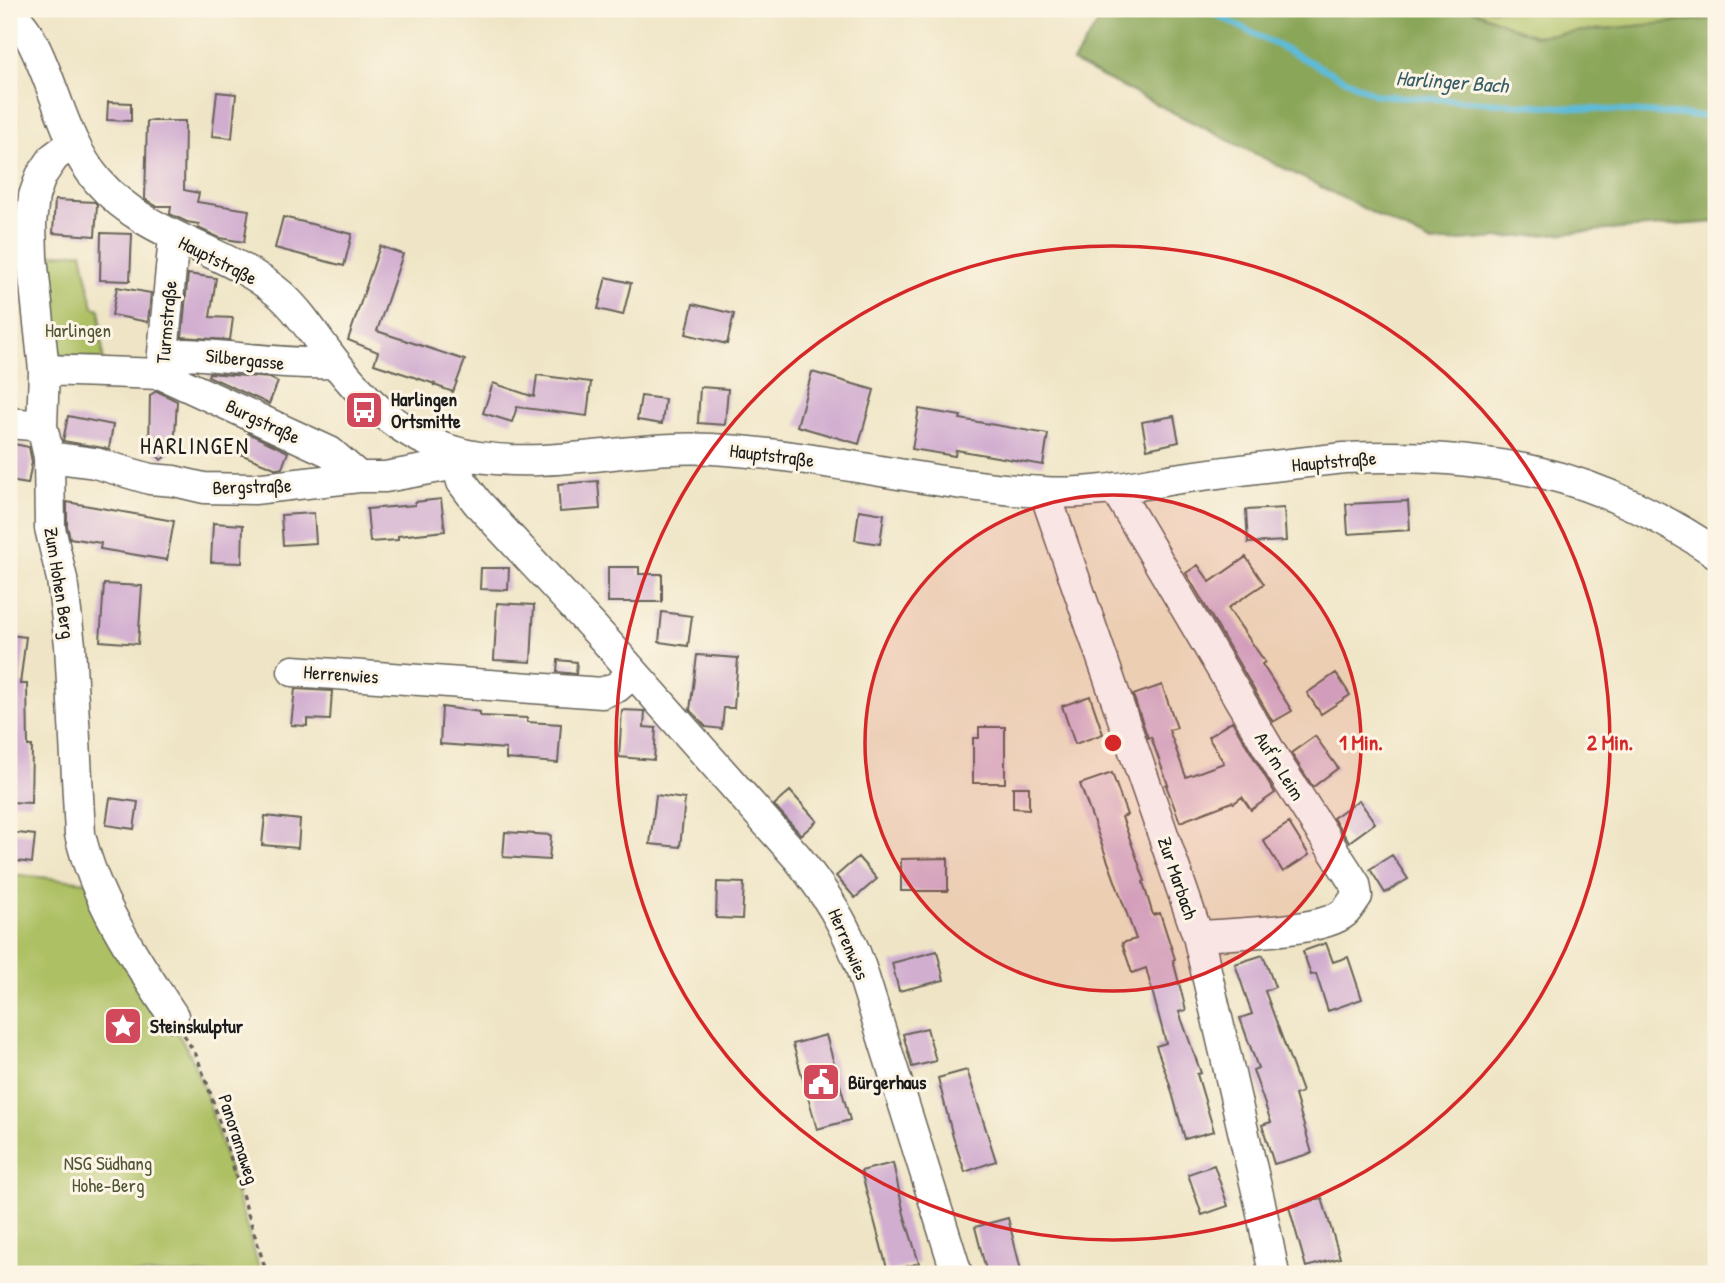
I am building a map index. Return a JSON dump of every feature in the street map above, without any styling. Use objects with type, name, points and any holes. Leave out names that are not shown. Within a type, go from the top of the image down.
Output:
[{"type":"street","name":"Hauptstraße","points":[[9,10],[27,32],[73,143],[95,178],[137,216],[240,268],[282,296],[369,403],[391,422],[455,458],[565,458],[710,448],[1045,493],[1115,488],[1344,458],[1379,456],[1453,460],[1541,473],[1583,486],[1672,526],[1716,553]]},
{"type":"street","name":"Zum Hohen Berg","points":[[73,143],[54,158],[41,176],[34,196],[31,224],[44,370],[42,425],[49,457],[50,528],[62,579],[70,645],[80,834],[85,857],[115,923],[173,1016]]},
{"type":"street","name":"Turmstraße","points":[[44,370],[161,374],[174,237]]},
{"type":"street","name":"Silbergasse","points":[[161,374],[184,354],[243,357],[301,365],[336,363]]},
{"type":"street","name":"Burgstraße","points":[[161,374],[330,452],[359,477]]},
{"type":"street","points":[[9,424],[42,425]]},
{"type":"street","name":"Bergstraße","points":[[49,457],[95,463],[150,479],[204,488],[254,489],[415,473],[455,458]]},
{"type":"street","name":"Herrenwies","points":[[455,458],[463,482],[477,502],[797,857],[827,895],[848,932],[861,968],[957,1274]]},
{"type":"street","name":"Auf'm Leim","points":[[1115,488],[1280,768],[1355,884],[1357,895],[1343,914],[1324,922],[1293,928],[1198,936]]},
{"type":"street","name":"Zur Marbach","points":[[1045,493],[1198,936],[1261,1208],[1273,1274]]},
{"type":"street","name":"Herrenwies","points":[[293,671],[602,693],[617,687],[633,673]]},
{"type":"path","name":"Panoramaweg","points":[[173,1016],[196,1055],[267,1274]]},
{"type":"green space","points":[[1107,9],[1470,9],[1534,36],[1716,18],[1716,222],[1432,243],[1073,62]]},
{"type":"green space","points":[[1470,9],[1716,9],[1716,18],[1534,36]]},
{"type":"green space","name":"Harlingen","points":[[82,252],[93,307],[100,309],[103,360],[58,355],[47,255]]},
{"type":"green space","name":"NSG Südhang Hohe-Berg","points":[[9,874],[88,882],[190,1054],[206,1094],[261,1274],[9,1274]]},
{"type":"building","points":[[217,92],[236,94],[232,138],[212,136]]},
{"type":"building","points":[[108,102],[131,103],[131,121],[107,120]]},
{"type":"building","points":[[147,121],[185,121],[184,190],[199,193],[197,202],[249,210],[244,242],[220,238],[198,228],[199,224],[170,214],[171,206],[156,206],[145,199]]},
{"type":"building","points":[[55,200],[95,202],[95,236],[53,233]]},
{"type":"building","points":[[283,217],[352,234],[344,266],[275,248]]},
{"type":"building","points":[[101,233],[132,234],[130,281],[100,280]]},
{"type":"building","points":[[380,246],[403,254],[377,331],[465,360],[453,392],[374,364],[378,352],[348,340]]},
{"type":"building","points":[[188,274],[216,278],[210,317],[233,318],[230,340],[182,337]]},
{"type":"building","points":[[606,277],[631,283],[623,315],[598,309]]},
{"type":"building","points":[[117,287],[151,293],[148,322],[112,315]]},
{"type":"building","points":[[693,304],[734,314],[727,344],[686,334]]},
{"type":"building","points":[[812,372],[874,390],[859,444],[797,426]]},
{"type":"building","points":[[209,373],[270,378],[278,382],[269,404],[208,376]]},
{"type":"building","points":[[537,375],[591,382],[587,416],[517,407],[512,422],[483,413],[493,383],[534,397]]},
{"type":"building","points":[[700,387],[728,389],[725,425],[698,423]]},
{"type":"building","points":[[157,391],[177,401],[174,450],[161,460],[149,446],[150,395]]},
{"type":"building","points":[[641,396],[665,399],[662,424],[637,420]]},
{"type":"building","points":[[919,409],[1048,434],[1043,465],[956,450],[955,456],[912,449]]},
{"type":"building","points":[[68,416],[113,425],[109,449],[63,441]]},
{"type":"building","points":[[1174,416],[1179,442],[1147,449],[1142,422]]},
{"type":"building","points":[[248,433],[288,452],[282,468],[277,469],[240,454]]},
{"type":"building","points":[[9,443],[29,447],[32,462],[28,484],[9,481]]},
{"type":"building","points":[[598,481],[600,509],[560,512],[558,484]]},
{"type":"building","points":[[441,499],[445,531],[370,542],[367,509],[415,505],[415,502]]},
{"type":"building","points":[[1408,501],[1410,530],[1348,534],[1346,504]]},
{"type":"building","points":[[67,502],[174,521],[167,560],[100,549],[101,543],[70,538]]},
{"type":"building","points":[[1284,508],[1286,541],[1248,543],[1246,510]]},
{"type":"building","points":[[859,510],[884,514],[880,544],[855,540]]},
{"type":"building","points":[[314,513],[316,543],[283,545],[281,515]]},
{"type":"building","points":[[213,523],[243,525],[242,563],[211,562]]},
{"type":"building","points":[[1246,557],[1264,584],[1228,608],[1265,662],[1262,664],[1292,711],[1273,722],[1186,573],[1198,565],[1210,582]]},
{"type":"building","points":[[608,567],[639,567],[639,574],[662,574],[662,602],[608,602]]},
{"type":"building","points":[[481,568],[509,568],[508,590],[480,589]]},
{"type":"building","points":[[104,584],[142,586],[138,644],[100,641]]},
{"type":"building","points":[[497,603],[534,605],[531,662],[494,660]]},
{"type":"building","points":[[662,612],[692,616],[688,646],[659,642]]},
{"type":"building","points":[[9,635],[26,637],[20,684],[27,684],[28,746],[32,746],[31,803],[9,802]]},
{"type":"building","points":[[697,655],[738,658],[734,708],[724,708],[722,729],[706,727],[690,710]]},
{"type":"building","points":[[558,660],[577,662],[576,674],[557,672]]},
{"type":"building","points":[[1336,673],[1350,695],[1321,714],[1307,693]]},
{"type":"building","points":[[1162,685],[1177,728],[1169,730],[1186,777],[1224,763],[1208,737],[1232,721],[1275,793],[1251,810],[1242,797],[1234,803],[1180,822],[1151,737],[1148,738],[1133,695]]},
{"type":"building","points":[[295,689],[332,691],[330,720],[307,719],[307,726],[291,725]]},
{"type":"building","points":[[1090,696],[1103,734],[1075,744],[1062,706]]},
{"type":"building","points":[[442,707],[480,712],[480,716],[527,718],[527,722],[561,724],[558,763],[506,759],[506,749],[440,744]]},
{"type":"building","points":[[622,710],[645,711],[644,727],[656,728],[654,760],[619,757]]},
{"type":"building","points":[[979,727],[1005,727],[1005,783],[973,783],[973,738],[979,738]]},
{"type":"building","points":[[1315,736],[1338,768],[1313,787],[1291,753]]},
{"type":"building","points":[[1112,773],[1127,815],[1122,817],[1145,881],[1143,882],[1153,915],[1160,913],[1175,959],[1173,960],[1186,1010],[1179,1012],[1201,1073],[1197,1074],[1214,1131],[1185,1139],[1156,1046],[1166,1043],[1146,968],[1132,973],[1122,943],[1136,939],[1080,784]]},
{"type":"building","points":[[1013,787],[1029,787],[1029,809],[1013,808]]},
{"type":"building","points":[[790,791],[817,821],[801,835],[774,805]]},
{"type":"building","points":[[656,795],[685,799],[680,847],[650,844]]},
{"type":"building","points":[[110,798],[138,802],[134,829],[106,825]]},
{"type":"building","points":[[1359,800],[1375,823],[1349,842],[1333,818]]},
{"type":"building","points":[[265,816],[300,820],[298,848],[262,845]]},
{"type":"building","points":[[1289,823],[1309,855],[1283,872],[1263,840]]},
{"type":"building","points":[[9,832],[35,835],[32,863],[9,860]]},
{"type":"building","points":[[505,832],[551,835],[549,860],[503,857]]},
{"type":"building","points":[[1392,855],[1408,879],[1385,893],[1370,869]]},
{"type":"building","points":[[858,857],[877,879],[855,898],[836,876]]},
{"type":"building","points":[[948,858],[948,891],[901,891],[901,859]]},
{"type":"building","points":[[717,882],[744,883],[742,919],[716,918]]},
{"type":"building","points":[[1326,943],[1333,962],[1348,957],[1362,999],[1328,1011],[1316,974],[1311,975],[1303,951]]},
{"type":"building","points":[[937,951],[944,980],[899,991],[892,963]]},
{"type":"building","points":[[1263,955],[1275,987],[1265,991],[1302,1092],[1295,1095],[1312,1153],[1274,1164],[1262,1125],[1271,1122],[1253,1070],[1258,1068],[1240,1018],[1252,1014],[1235,964]]},
{"type":"building","points":[[927,1028],[936,1061],[912,1067],[903,1034]]},
{"type":"building","name":"Bürgerhaus","points":[[826,1035],[850,1120],[817,1129],[793,1044]]},
{"type":"building","points":[[967,1070],[996,1161],[965,1172],[938,1078]]},
{"type":"building","points":[[893,1163],[904,1214],[919,1263],[888,1272],[861,1171]]},
{"type":"building","points":[[1214,1165],[1228,1206],[1202,1215],[1188,1174]]},
{"type":"building","points":[[1322,1198],[1340,1258],[1306,1267],[1289,1207]]},
{"type":"building","points":[[1008,1218],[1022,1274],[987,1274],[975,1227]]},
{"type":"waterway","name":"Harlinger Bach","points":[[1205,9],[1376,95],[1716,117]]},
{"type":"place","name":"Harlingen Ortsmitte","points":[[364,410]]},
{"type":"place","name":"Steinskulptur","points":[[123,1026]]},
{"type":"place","name":"Bürgerhaus","points":[[821,1082]]},
{"type":"district","name":"HARLINGEN","points":[[195,446]]}]
